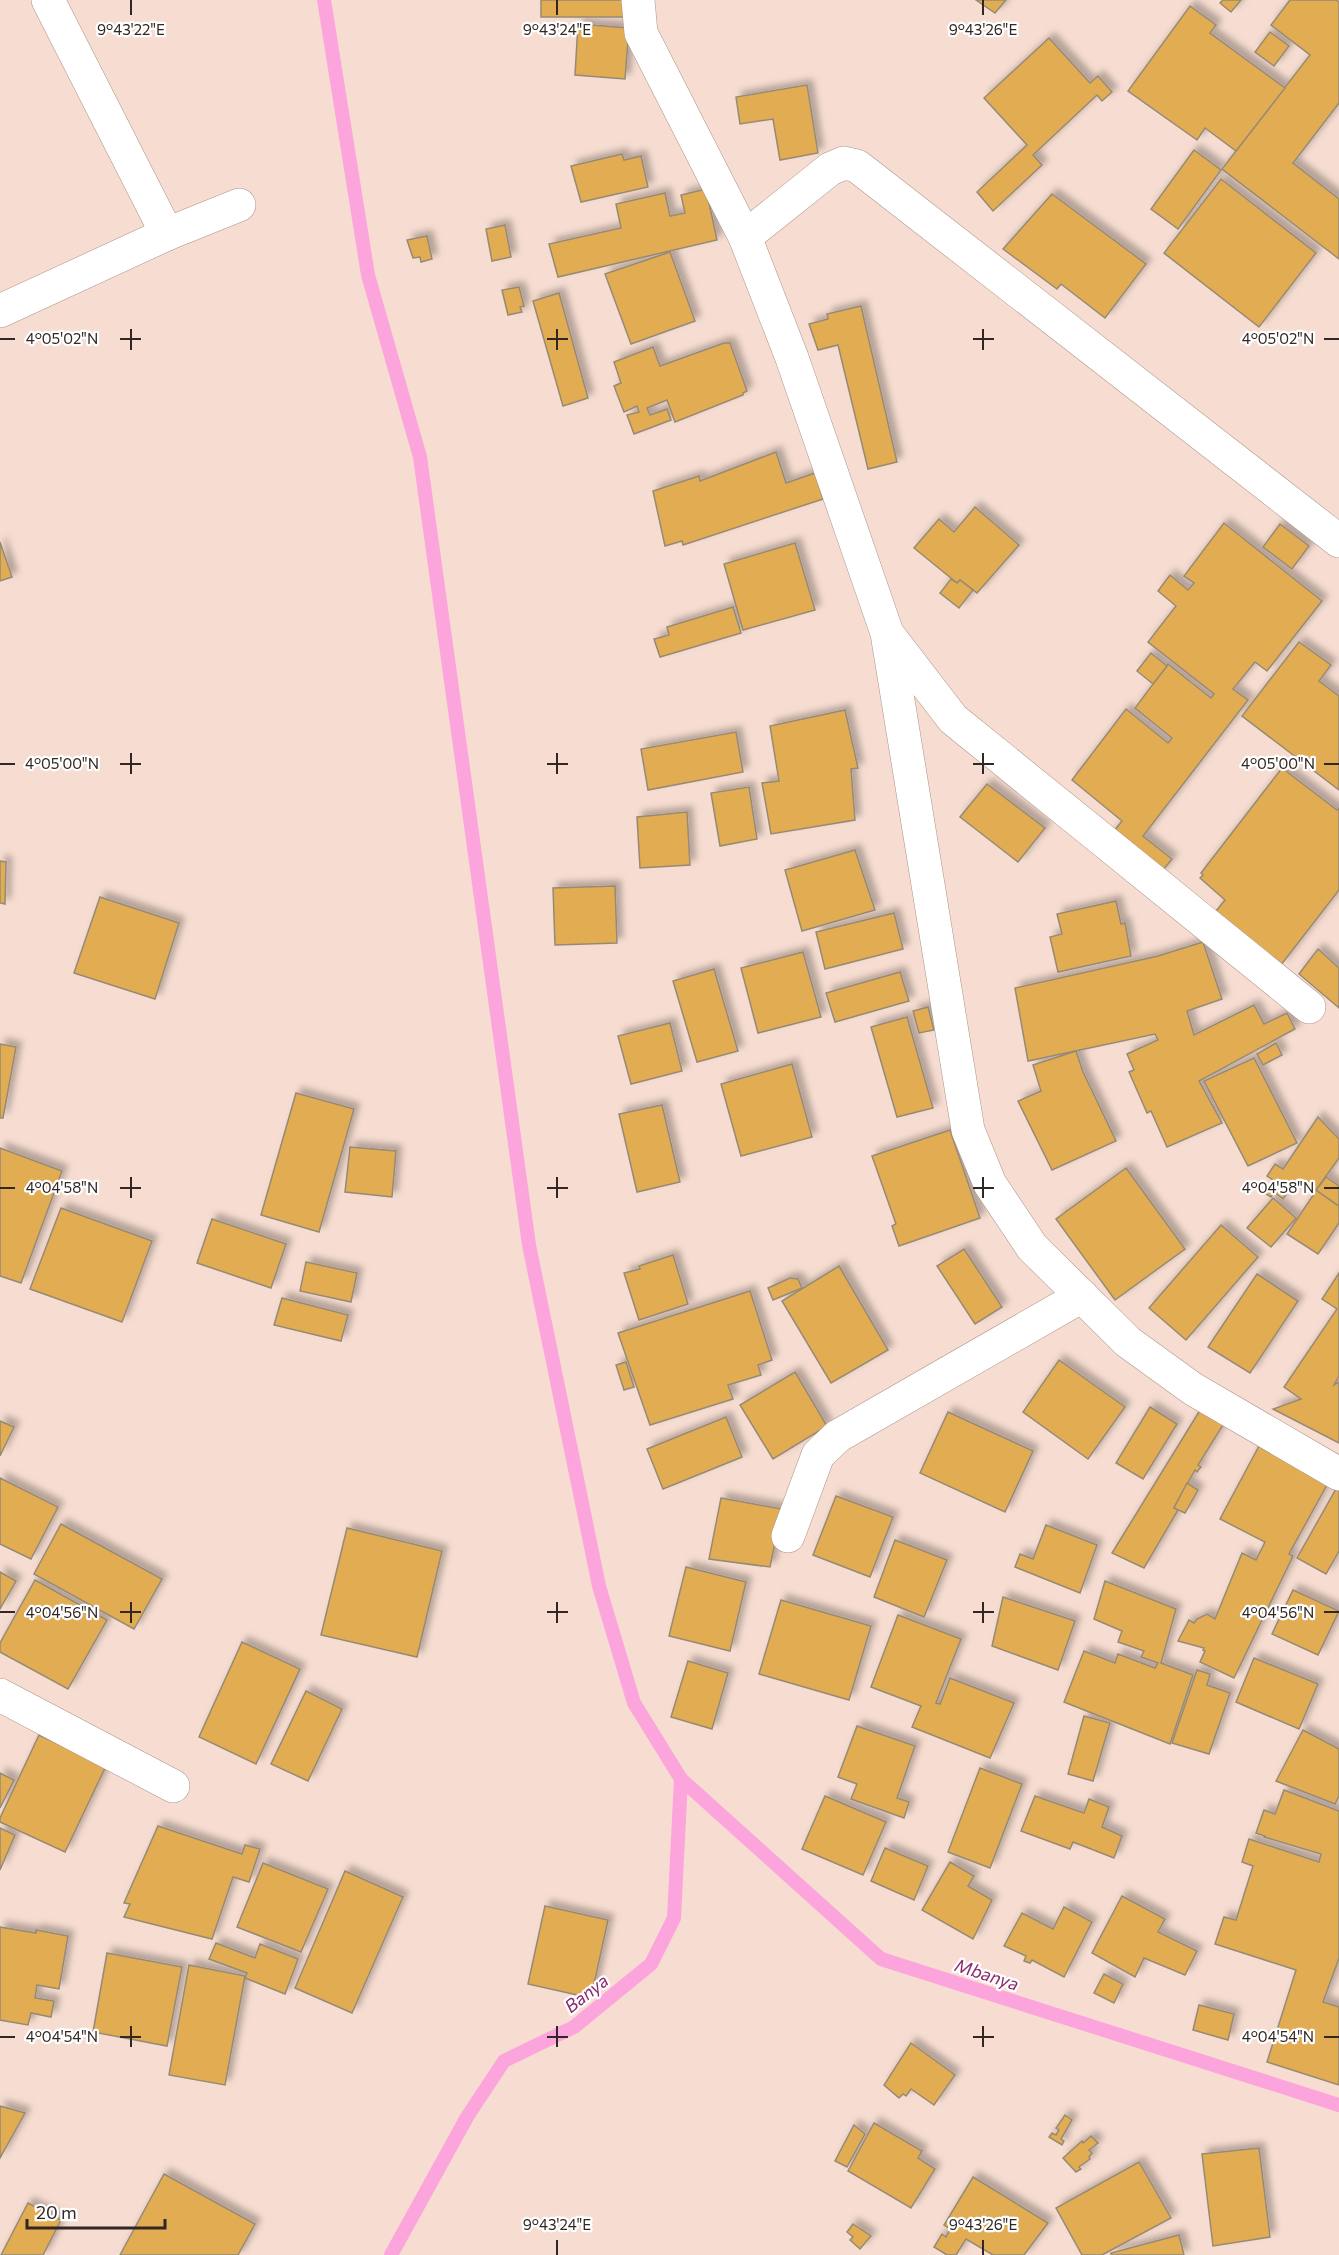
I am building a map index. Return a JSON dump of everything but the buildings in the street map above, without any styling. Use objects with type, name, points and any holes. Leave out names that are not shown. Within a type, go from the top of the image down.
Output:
[{"type":"street","points":[[48,0],[167,234]]},
{"type":"street","points":[[638,0],[640,33],[745,237],[792,358],[887,633],[968,1130],[990,1184],[1032,1247],[1128,1342],[1193,1389],[1339,1474]]},
{"type":"street","points":[[745,237],[830,169],[844,163],[857,166],[1339,541]]},
{"type":"street","points":[[0,312],[167,234],[238,205]]},
{"type":"street","points":[[887,633],[953,720],[1310,1008]]},
{"type":"street","points":[[788,1536],[819,1455],[838,1436],[1082,1296]]},
{"type":"street","points":[[0,1695],[173,1786]]},
{"type":"waterway","name":"Mbanya","points":[[324,0],[368,275],[420,457],[529,1245],[599,1586],[634,1703],[681,1779],[881,1959],[1339,2105]]},
{"type":"waterway","name":"Banya","points":[[391,2255],[467,2117],[504,2061],[574,2027],[651,1964],[674,1918],[681,1779]]}]
